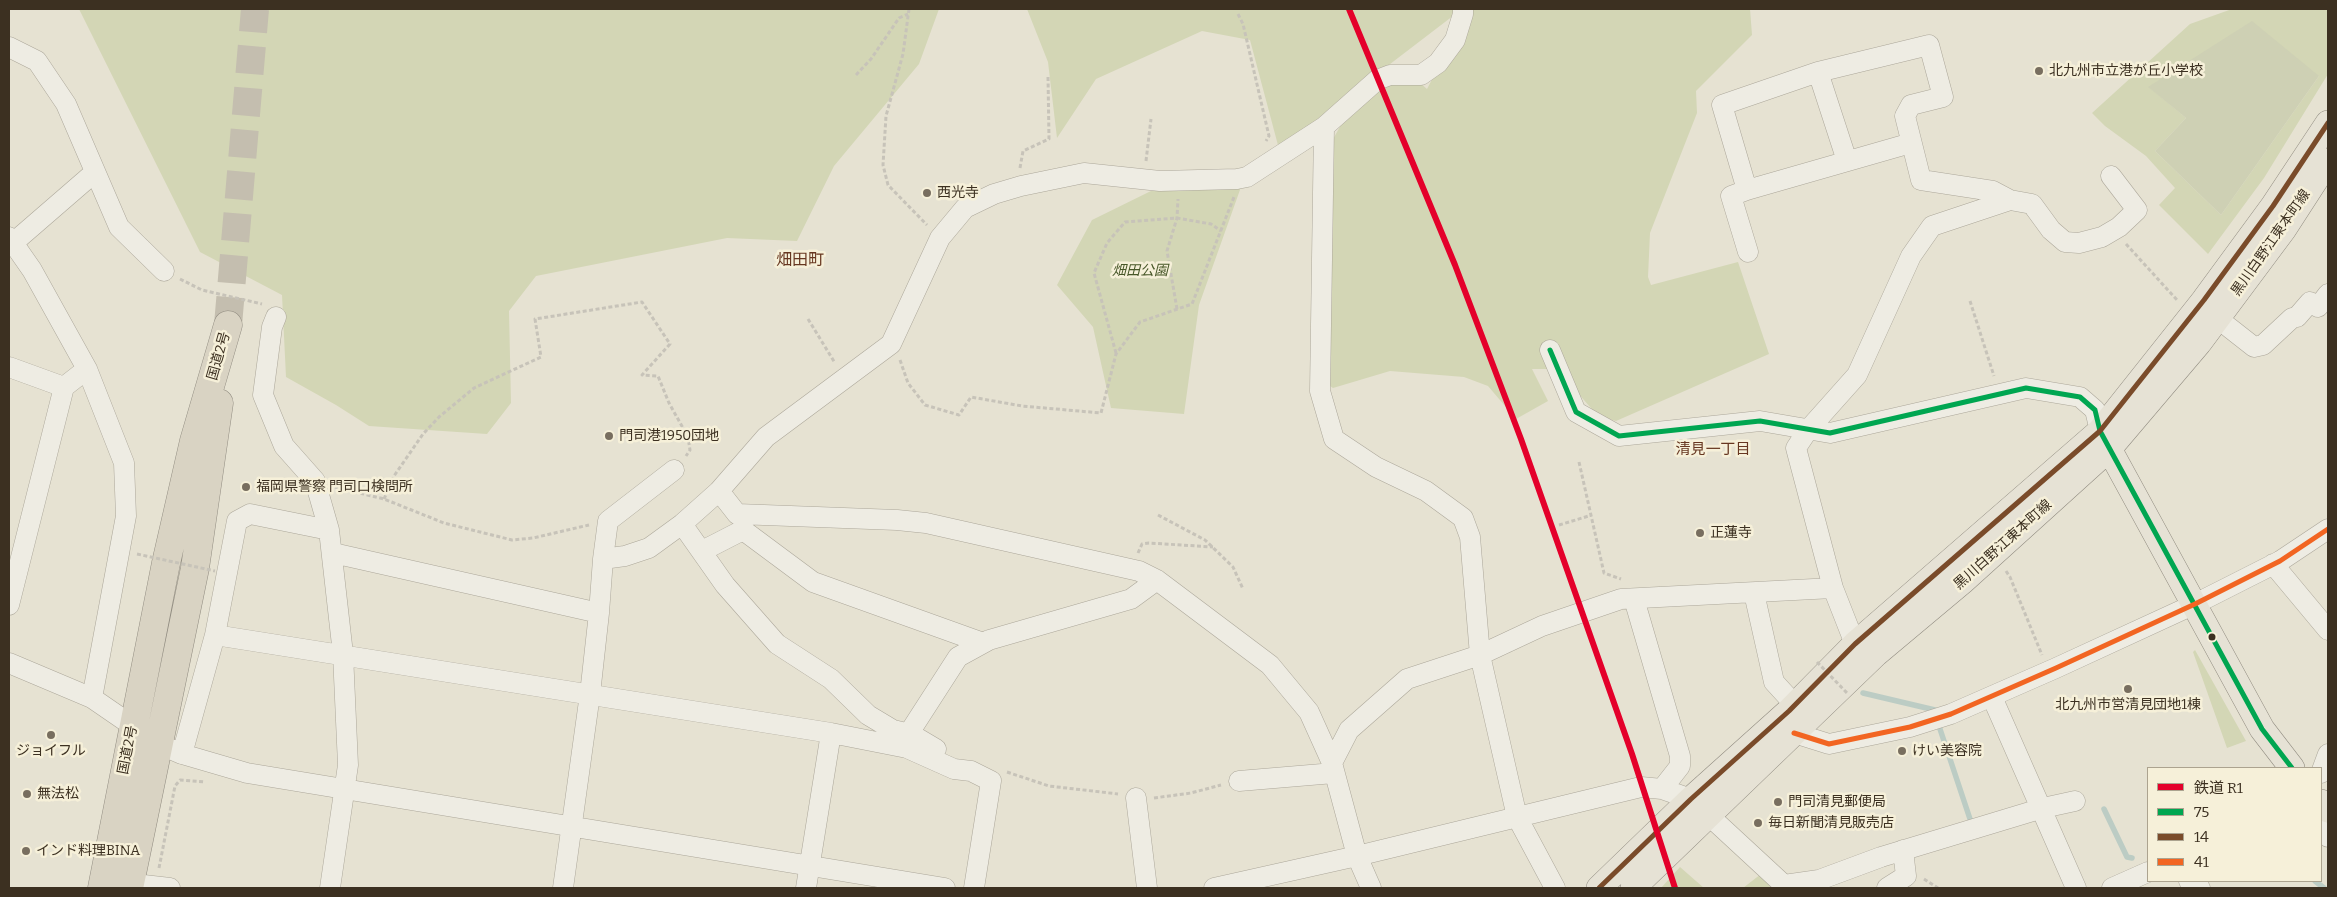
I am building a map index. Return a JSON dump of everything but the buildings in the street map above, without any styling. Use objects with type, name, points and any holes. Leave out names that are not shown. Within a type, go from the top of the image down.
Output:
[{"type":"highway","name":"国道2号","points":[[103,884],[166,563],[192,451],[228,324],[216,428],[194,568],[171,749],[130,885]]},
{"type":"main road","name":"黒川白野江東本町線","points":[[1633,888],[1700,807],[1855,644],[2104,440],[2326,133]]},
{"type":"main road","name":"黒川白野江東本町線","points":[[1599,888],[1794,733],[1876,654],[1962,582],[2104,440],[2217,318],[2284,229],[2328,161]]},
{"type":"main road","points":[[2104,440],[2262,729],[2291,767]]},
{"type":"street","points":[[603,559],[625,556],[649,548],[682,524],[719,491],[766,437],[891,344],[940,238],[965,208],[994,194],[1021,186],[1084,173],[1160,181],[1237,179],[1247,177],[1324,127],[1377,80],[1390,75],[1421,75],[1438,63],[1455,40],[1463,14],[1462,9]]},
{"type":"street","points":[[1747,190],[1722,105],[1818,72],[1929,45],[1943,97],[1912,105],[1905,116],[1921,180],[1993,191],[2010,200],[2032,204],[2051,230],[2065,242],[2079,243],[2102,237],[2114,230],[2137,210],[2111,176]]},
{"type":"street","points":[[9,47],[37,61],[66,104],[119,227],[164,271]]},
{"type":"street","points":[[1818,72],[1847,161]]},
{"type":"street","points":[[1324,127],[1320,391],[1334,439],[1376,467],[1426,491],[1463,518],[1470,537],[1480,655],[1517,817],[1555,888]]},
{"type":"street","points":[[1748,252],[1732,196],[1911,143]]},
{"type":"street","points":[[92,698],[126,516],[124,463],[87,369],[32,270],[11,240],[95,172]]},
{"type":"street","points":[[1855,644],[1833,588],[1796,448],[1808,430],[1857,376],[1911,256],[1932,226],[2010,200]]},
{"type":"street","points":[[2217,318],[2254,347],[2263,345],[2292,318],[2297,317],[2310,302],[2318,307],[2328,294]]},
{"type":"street","points":[[276,317],[272,328],[263,395],[284,446],[315,481],[329,530],[343,654],[348,765],[330,888]]},
{"type":"street","points":[[1550,350],[1576,412],[1619,436],[1760,420],[1830,433],[2026,388],[2080,397],[2095,410],[2104,440]]},
{"type":"street","points":[[9,367],[64,387]]},
{"type":"street","points":[[9,604],[64,387],[87,369]]},
{"type":"street","points":[[564,888],[600,613],[603,559],[608,521],[674,470]]},
{"type":"street","points":[[719,491],[737,514],[897,520],[926,523],[1134,570],[1158,580],[1270,666],[1309,712],[1333,768],[1357,856],[1371,888]]},
{"type":"street","points":[[171,749],[215,635],[237,521],[250,514],[329,530]]},
{"type":"street","points":[[682,524],[724,585],[777,644],[831,679],[868,715],[893,730],[910,734],[938,750],[954,769]]},
{"type":"street","points":[[1794,733],[1829,744],[1910,727],[1951,714],[1992,698],[2195,604],[2273,564],[2328,529]]},
{"type":"street","points":[[702,551],[743,530],[813,582],[983,643]]},
{"type":"street","points":[[332,553],[600,613]]},
{"type":"street","points":[[2273,564],[2328,630]]},
{"type":"street","points":[[910,734],[958,657],[983,643],[1061,618],[1131,599],[1158,580]]},
{"type":"street","points":[[1333,768],[1349,730],[1406,679],[1480,655],[1542,626],[1622,599],[1833,588]]},
{"type":"street","points":[[1754,593],[1774,682],[1795,705]]},
{"type":"street","points":[[1639,598],[1680,756],[1680,766],[1662,789]]},
{"type":"street","points":[[215,635],[831,733],[907,748],[954,769],[971,772],[991,781],[974,888]]},
{"type":"street","points":[[9,663],[92,698],[171,749],[247,773],[945,888]]},
{"type":"street","points":[[1992,698],[2043,808],[2076,888]]},
{"type":"street","points":[[806,888],[808,866],[831,733]]},
{"type":"street","points":[[2322,770],[2328,754]]},
{"type":"street","points":[[1238,781],[1333,768]]},
{"type":"street","points":[[1214,888],[1253,884],[1357,856],[1641,787],[1662,789],[1700,807],[1784,885],[1819,880],[1903,850],[2043,808],[2074,801]]},
{"type":"street","points":[[1136,798],[1147,888]]},
{"type":"street","points":[[2323,811],[2328,837]]},
{"type":"street","points":[[1887,888],[1906,876],[1903,850]]},
{"type":"street","points":[[2112,888],[2147,872]]},
{"type":"street","points":[[103,884],[130,885],[164,882]]},
{"type":"path","points":[[909,9],[903,54],[886,116],[883,165],[888,185],[940,238]]},
{"type":"path","points":[[856,75],[871,59],[899,18],[908,14]]},
{"type":"path","points":[[1238,14],[1243,24],[1269,136],[1255,161],[1260,169]]},
{"type":"path","points":[[1021,186],[1020,162],[1023,151],[1049,138],[1048,76]]},
{"type":"path","points":[[1144,179],[1151,119]]},
{"type":"path","points":[[891,344],[897,352],[908,383],[926,405],[959,415],[971,397],[1022,406],[1101,413],[1116,354],[1140,322],[1192,304],[1234,198],[1237,179]]},
{"type":"path","points":[[1116,354],[1094,273],[1108,243],[1125,222],[1177,218],[1210,224],[1221,231]]},
{"type":"path","points":[[1177,218],[1167,251],[1177,309]]},
{"type":"path","points":[[2114,230],[2177,300]]},
{"type":"path","points":[[164,271],[202,290],[267,305],[276,317]]},
{"type":"path","points":[[1970,301],[1999,394]]},
{"type":"path","points":[[384,499],[394,476],[423,434],[439,417],[474,388],[501,378],[541,357],[535,320],[642,302],[670,344],[642,375],[658,376],[690,442],[690,450],[674,470]]},
{"type":"path","points":[[808,319],[845,379]]},
{"type":"path","points":[[1579,462],[1604,573],[1642,589],[1639,598]]},
{"type":"path","points":[[315,481],[384,499],[444,523],[512,540],[534,538],[608,521]]},
{"type":"path","points":[[1158,515],[1205,540],[1232,567],[1243,589]]},
{"type":"path","points":[[1560,525],[1592,515]]},
{"type":"path","points":[[1134,570],[1142,544],[1213,547]]},
{"type":"path","points":[[136,554],[215,571]]},
{"type":"path","points":[[2002,566],[2010,577],[2028,624],[2050,671]]},
{"type":"path","points":[[1816,662],[1848,694]]},
{"type":"path","points":[[991,781],[997,768],[1049,786],[1143,800],[1191,793],[1238,781]]},
{"type":"path","points":[[164,882],[175,786],[180,780],[214,783]]},
{"type":"green space","points":[[79,9],[939,9],[919,64],[834,166],[797,241],[727,238],[536,276],[509,311],[511,403],[487,434],[369,426],[286,377],[282,295],[200,252]]},
{"type":"green space","points":[[1027,9],[1462,9],[1279,149],[1250,40],[1202,31],[1096,79],[1057,138],[1048,62]]},
{"type":"green space","points":[[1469,9],[1750,9],[1752,35],[1696,91],[1697,113],[1650,233],[1648,277],[1651,285],[1738,262],[1769,354],[1616,421],[1598,416],[1569,383],[1566,369],[1532,369],[1548,401],[1516,419],[1488,386],[1464,377],[1390,371],[1333,388],[1327,384],[1332,141],[1342,123],[1385,83],[1419,82],[1427,89]]},
{"type":"green space","points":[[2232,9],[2328,9],[2328,74],[2264,178],[2208,254],[2159,205],[2175,188],[2146,156],[2105,126],[2092,113],[2190,24]],"holes":[[[2319,76],[2221,215],[2155,151],[2186,118],[2149,87]]]},
{"type":"green space","points":[[2252,21],[2319,76],[2221,215],[2155,151],[2186,118],[2148,87]]},
{"type":"green space","name":"畑田公園","points":[[1241,187],[1199,305],[1184,414],[1111,408],[1093,327],[1057,285],[1092,220],[1153,190]]},
{"type":"green space","points":[[2195,650],[2246,741],[2227,748],[2193,652]]},
{"type":"green space","points":[[1680,867],[1704,888],[1661,888]]},
{"type":"green space","points":[[1761,874],[1771,888],[1743,888]]},
{"type":"waterway","points":[[1863,693],[1935,710]]},
{"type":"waterway","points":[[1939,726],[1971,822]]},
{"type":"waterway","points":[[2104,809],[2127,857],[2132,858]]},
{"type":"waterway","points":[[2316,882],[2324,888]]},
{"type":"tunnel","points":[[228,325],[255,9]]},
{"type":"rail line","name":"R1","points":[[1349,9],[1455,265],[1521,439],[1632,754],[1675,888]]},
{"type":"transit line","name":"14","points":[[1599,888],[1691,799],[1789,711],[1855,644],[2100,431],[2204,300],[2273,206],[2328,123]]},
{"type":"transit line","name":"75","points":[[1550,350],[1576,412],[1619,436],[1760,421],[1830,433],[2026,388],[2080,397],[2095,410],[2100,431],[2262,729],[2291,767]]},
{"type":"transit line","name":"41","points":[[1794,733],[1829,744],[1910,727],[1951,714],[2195,604],[2280,561],[2328,529]]},
{"type":"place","name":"北九州市立港が丘小学校","points":[[2039,71]]},
{"type":"place","name":"西光寺","points":[[927,193]]},
{"type":"place","name":"門司港1950団地","points":[[609,436]]},
{"type":"place","name":"福岡県警察 門司口検問所","points":[[246,487]]},
{"type":"place","name":"正蓮寺","points":[[1700,533]]},
{"type":"place","name":"北九州市営清見団地1棟","points":[[2128,689]]},
{"type":"place","name":"ジョイフル","points":[[51,735]]},
{"type":"place","name":"けい美容院","points":[[1902,751]]},
{"type":"place","name":"無法松","points":[[27,794]]},
{"type":"place","name":"門司清見郵便局","points":[[1778,802]]},
{"type":"place","name":"毎日新聞清見販売店","points":[[1758,823]]},
{"type":"place","name":"インド料理BINA","points":[[26,851]]},
{"type":"district","name":"畑田町","points":[[800,261]]},
{"type":"district","name":"清見一丁目","points":[[1713,450]]}]
